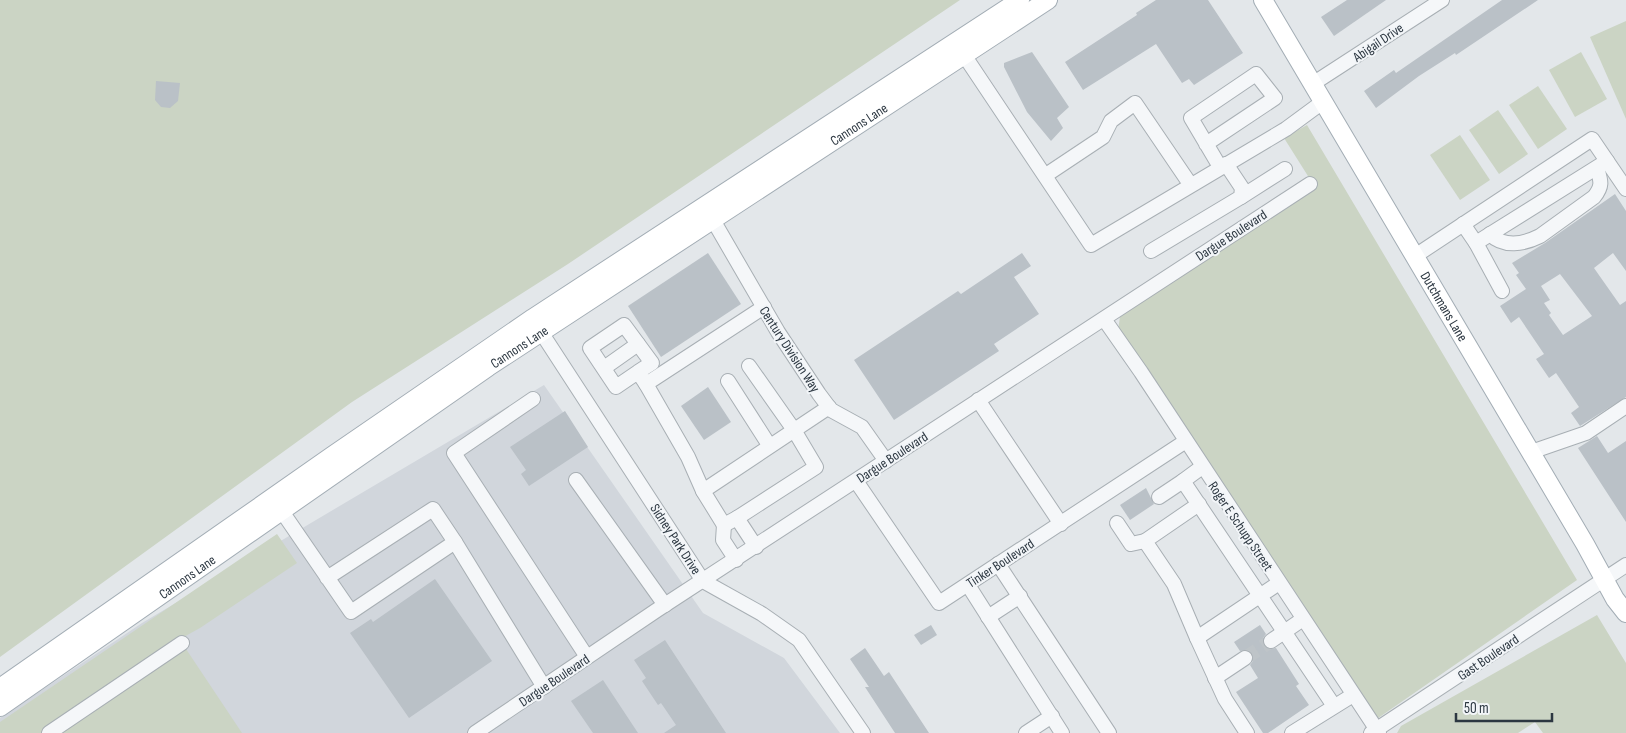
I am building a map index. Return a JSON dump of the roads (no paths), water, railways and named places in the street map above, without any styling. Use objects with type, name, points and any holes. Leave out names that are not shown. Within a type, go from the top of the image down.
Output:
[{"type":"main road","name":"Cannons Lane","points":[[0,688],[277,503],[488,367],[537,325],[708,213],[1020,0]]},
{"type":"main road","name":"Cannons Lane","points":[[708,213],[964,55],[1048,0]]},
{"type":"main road","name":"Dutchmans Lane","points":[[1263,0],[1531,452],[1615,599],[1626,613]]},
{"type":"main road","name":"Cannons Lane","points":[[0,707],[277,503]]},
{"type":"street","name":"Abigail Drive","points":[[1314,84],[1442,0]]},
{"type":"street","points":[[964,55],[1091,245],[1190,184],[1286,129],[1324,101]]},
{"type":"street","points":[[1206,144],[1276,98],[1256,74],[1191,118],[1206,144],[1242,188],[1241,198]]},
{"type":"street","points":[[1046,175],[1103,137],[1111,121],[1135,103],[1190,184]]},
{"type":"street","points":[[1415,256],[1592,139],[1602,164],[1602,184],[1594,197],[1540,236],[1531,240],[1505,243],[1490,234]]},
{"type":"street","points":[[1602,164],[1626,189]]},
{"type":"street","points":[[1476,243],[1602,164]]},
{"type":"street","points":[[1151,251],[1286,169]]},
{"type":"street","name":"Dargue Boulevard","points":[[475,733],[703,580],[1310,184]]},
{"type":"street","name":"Century Division Way","points":[[708,213],[764,307],[829,407],[862,427],[886,461]]},
{"type":"street","points":[[1463,224],[1476,243],[1502,291]]},
{"type":"street","points":[[642,378],[652,363],[624,325],[590,348],[616,387],[642,378],[764,307]]},
{"type":"street","name":"Roger E Schupp Street","points":[[1104,319],[1353,695],[1375,732]]},
{"type":"street","name":"Sidney Park Drive","points":[[537,325],[703,580],[762,614],[799,640],[863,733]]},
{"type":"street","points":[[604,368],[638,344]]},
{"type":"street","points":[[724,526],[816,467],[794,430],[749,366]]},
{"type":"street","points":[[642,378],[688,457],[703,491],[724,526],[723,540],[736,560]]},
{"type":"street","points":[[728,381],[769,445]]},
{"type":"street","points":[[534,398],[454,453],[587,657]]},
{"type":"street","points":[[978,400],[1061,524]]},
{"type":"street","points":[[1531,452],[1586,434],[1626,406]]},
{"type":"street","points":[[703,491],[769,445],[829,407]]},
{"type":"street","name":"Tinker Boulevard","points":[[856,480],[939,603],[1186,441]]},
{"type":"street","points":[[1160,497],[1202,467]]},
{"type":"street","points":[[576,480],[665,605]]},
{"type":"street","points":[[1183,481],[1334,706]]},
{"type":"street","points":[[277,503],[351,612],[455,542]]},
{"type":"street","points":[[1118,523],[1131,544],[1145,541],[1199,504]]},
{"type":"street","points":[[327,578],[433,509],[544,687]]},
{"type":"street","points":[[738,518],[756,547]]},
{"type":"street","points":[[1145,541],[1174,584],[1225,699],[1247,733]]},
{"type":"street","points":[[998,564],[1109,733]]},
{"type":"street","points":[[1604,580],[1626,565]]},
{"type":"street","name":"Gast Boulevard","points":[[1375,732],[1604,580]]},
{"type":"street","points":[[1197,638],[1279,583]]},
{"type":"street","points":[[968,585],[1062,733]]},
{"type":"street","points":[[988,617],[1020,596]]},
{"type":"street","points":[[1270,641],[1303,619]]},
{"type":"street","points":[[49,733],[182,643]]},
{"type":"street","points":[[1215,678],[1245,658]]},
{"type":"street","points":[[1292,733],[1353,695]]},
{"type":"street","points":[[1026,733],[1052,716]]},
{"type":"tunnel","points":[[1245,658],[1271,641]]}]
